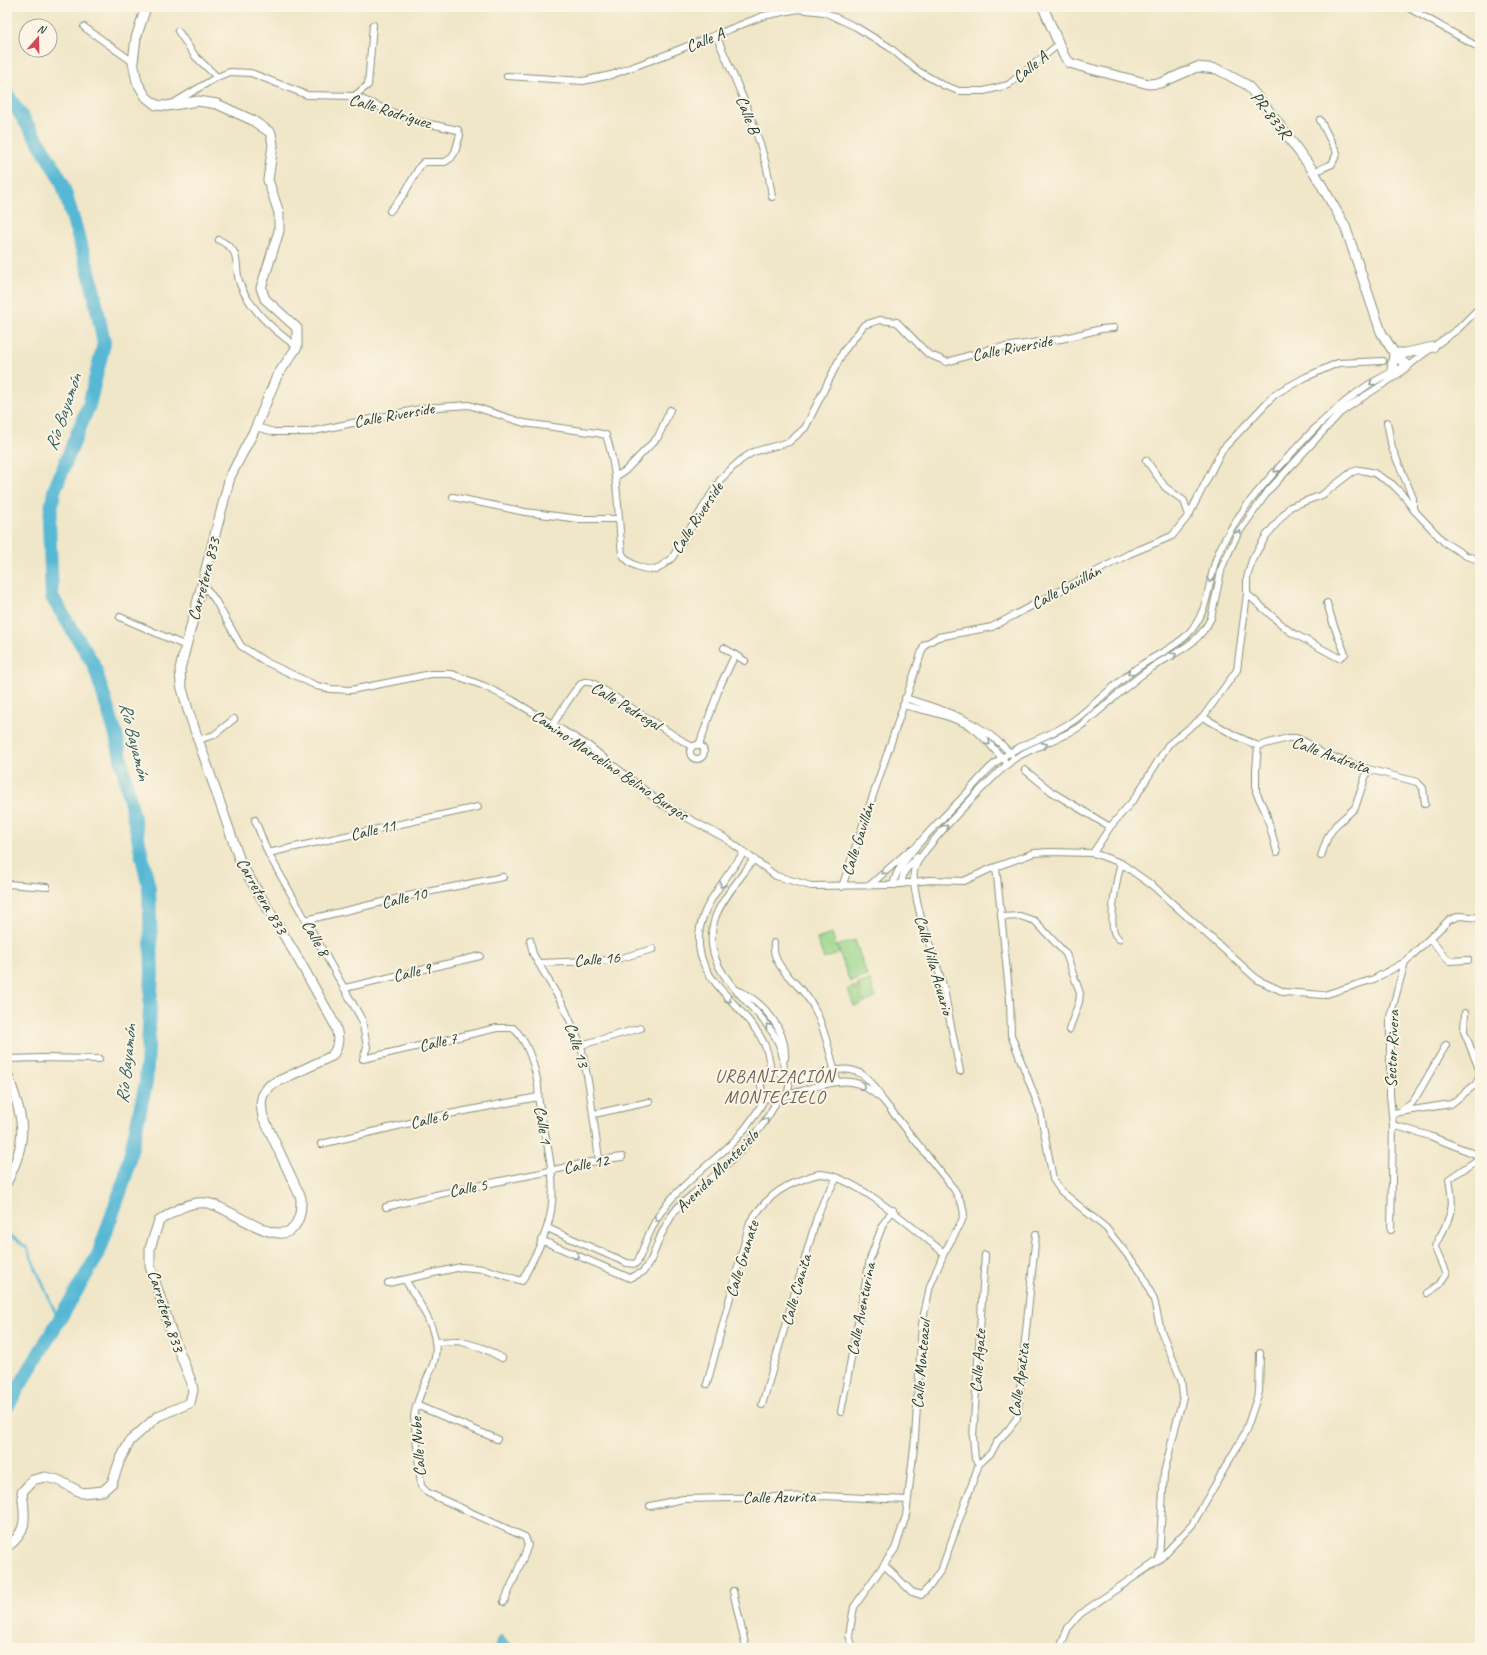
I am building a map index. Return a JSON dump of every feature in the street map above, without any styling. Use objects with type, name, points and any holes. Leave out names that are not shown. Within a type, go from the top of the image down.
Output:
[{"type":"street","points":[[146,7],[136,38],[133,62],[137,82],[146,97],[156,105],[167,106],[198,101],[217,104],[252,120],[271,133],[273,140],[268,180],[279,213],[280,231],[261,288],[265,299],[297,328],[297,346]]},
{"type":"street","name":"PR-833R","points":[[1043,7],[1064,56],[1070,63],[1083,68],[1149,84],[1161,83],[1197,67],[1217,69],[1247,85],[1266,107],[1314,172],[1345,226],[1381,332],[1394,353],[1407,366]]},
{"type":"street","points":[[1407,7],[1480,48]]},
{"type":"street","name":"Calle A","points":[[507,76],[583,81],[611,75],[763,16],[798,9],[824,12],[856,27],[889,47],[918,71],[943,85],[960,91],[984,91],[1008,85],[1059,44]]},
{"type":"street","points":[[354,96],[368,85],[373,25]]},
{"type":"street","points":[[84,26],[133,62]]},
{"type":"street","points":[[178,31],[195,56],[217,77]]},
{"type":"street","name":"Calle B","points":[[716,35],[743,100],[763,155],[770,176],[772,197]]},
{"type":"street","name":"Calle Rodríguez","points":[[167,106],[217,77],[230,72],[251,73],[307,95],[354,96],[411,120],[458,130],[460,135],[455,152],[451,158],[445,162],[424,162],[420,166],[404,194],[390,211]]},
{"type":"street","points":[[1314,172],[1332,164],[1337,153],[1320,120]]},
{"type":"street","points":[[219,240],[229,245],[236,254],[239,281],[252,305],[277,332],[297,346]]},
{"type":"street","points":[[902,884],[902,876],[907,867],[1008,764],[1015,759],[1072,732],[1138,677],[1180,652],[1196,639],[1211,618],[1222,567],[1237,535],[1269,490],[1340,413],[1396,376],[1407,366],[1458,329],[1480,307]]},
{"type":"street","name":"Calle Riverside","points":[[256,427],[274,432],[309,432],[425,408],[469,404],[524,423],[606,435],[611,448],[615,477],[622,554],[628,562],[636,567],[656,570],[664,566],[672,558],[720,480],[732,468],[753,452],[789,442],[805,428],[843,352],[864,324],[880,320],[896,322],[928,354],[948,362],[990,349],[1061,339],[1101,329],[1114,328]]},
{"type":"street","name":"Carretera 833","points":[[7,1547],[17,1540],[24,1526],[22,1492],[33,1480],[45,1477],[58,1480],[82,1493],[103,1491],[112,1484],[120,1460],[130,1441],[158,1416],[190,1403],[193,1390],[191,1381],[171,1331],[150,1266],[150,1248],[159,1220],[190,1203],[207,1203],[218,1206],[228,1213],[272,1233],[282,1234],[292,1229],[299,1220],[301,1198],[262,1117],[260,1106],[263,1093],[270,1085],[332,1056],[336,1050],[338,1033],[300,962],[241,864],[188,710],[181,685],[180,669],[230,477],[256,427],[277,376],[297,346]]},
{"type":"street","points":[[1392,370],[1394,353],[1433,347]]},
{"type":"street","name":"Calle Gavillán","points":[[842,887],[924,645],[938,637],[992,627],[1129,554],[1172,536],[1190,515],[1222,450],[1274,394],[1306,377],[1338,363],[1383,361]]},
{"type":"street","points":[[869,886],[920,841],[984,774],[1002,758],[1069,724],[1130,672],[1172,647],[1185,637],[1194,628],[1203,613],[1214,562],[1229,531],[1261,487],[1313,429],[1351,397],[1392,370],[1407,366]]},
{"type":"street","points":[[615,477],[625,471],[658,437],[670,410]]},
{"type":"street","points":[[1387,422],[1392,448],[1413,498],[1413,509]]},
{"type":"street","points":[[1146,460],[1165,487],[1184,501],[1190,515]]},
{"type":"street","points":[[1093,853],[1110,827],[1135,798],[1168,745],[1203,717],[1237,670],[1247,578],[1252,560],[1266,536],[1290,507],[1322,494],[1352,472],[1359,470],[1366,471],[1380,476],[1392,484],[1444,542],[1466,556],[1480,560]]},
{"type":"street","points":[[453,497],[525,512],[579,519],[618,519]]},
{"type":"street","name":"Camino Marcelino Belino Burgos","points":[[203,584],[215,600],[241,646],[266,662],[317,686],[350,690],[431,674],[452,674],[484,686],[553,724],[589,746],[663,805],[725,838],[776,876],[811,886],[842,887],[893,885],[929,880],[964,881],[1034,853],[1093,853],[1121,863],[1153,886],[1258,980],[1284,992],[1324,995],[1374,979],[1406,962],[1449,920],[1460,916],[1480,918]]},
{"type":"street","points":[[1246,594],[1289,631],[1339,658],[1345,654],[1333,624],[1327,603]]},
{"type":"street","points":[[120,617],[186,646]]},
{"type":"street","points":[[724,648],[745,661]]},
{"type":"street","points":[[699,745],[720,686],[735,655]]},
{"type":"street","name":"Calle Pedregal","points":[[553,724],[578,687],[584,682],[588,682],[593,683],[692,747]]},
{"type":"street","points":[[906,698],[951,713],[976,724],[1015,759]]},
{"type":"street","points":[[903,705],[947,717],[971,727],[991,745],[1008,764]]},
{"type":"street","points":[[1203,717],[1234,735],[1258,746],[1256,792],[1266,814],[1277,852]]},
{"type":"street","points":[[198,740],[214,735],[234,719]]},
{"type":"street","name":"Calle Andreíta","points":[[1258,746],[1288,738],[1296,738],[1307,743],[1323,754],[1368,769],[1417,782],[1423,788],[1425,804]]},
{"type":"street","points":[[699,745],[704,751],[703,755],[699,758],[695,758],[691,755],[692,747],[699,745]]},
{"type":"street","points":[[1321,856],[1328,836],[1332,830],[1355,808],[1368,769]]},
{"type":"street","points":[[1025,770],[1052,792],[1110,827]]},
{"type":"street","name":"Calle 11","points":[[268,853],[478,807]]},
{"type":"street","name":"Calle 8","points":[[255,820],[268,853],[362,1020],[367,1047],[363,1059]]},
{"type":"street","points":[[893,885],[899,869],[920,841]]},
{"type":"street","name":"Calle Villa Acuario","points":[[928,847],[915,867],[914,883],[920,918],[943,983],[960,1071]]},
{"type":"street","points":[[744,852],[709,903],[699,937],[700,948],[702,958],[711,978],[759,1035],[770,1059],[771,1073]]},
{"type":"street","points":[[754,859],[718,910],[713,926],[712,943],[714,956],[722,972],[775,1034],[781,1050],[785,1064],[785,1076],[789,1089],[784,1096],[777,1100],[773,1100],[763,1093],[761,1085],[764,1077],[775,1072],[785,1076]]},
{"type":"street","points":[[1119,939],[1112,926],[1117,880],[1121,863]]},
{"type":"street","points":[[996,867],[1010,1000],[1011,1035],[1040,1110],[1053,1179],[1061,1191],[1106,1228],[1141,1272],[1154,1300],[1161,1331],[1181,1379],[1183,1397],[1164,1473],[1159,1560]]},
{"type":"street","name":"Calle 10","points":[[306,920],[503,877]]},
{"type":"street","points":[[7,884],[47,887]]},
{"type":"street","points":[[1001,917],[1020,916],[1035,921],[1066,954],[1080,993],[1069,1030]]},
{"type":"street","points":[[1430,939],[1436,948],[1450,961],[1468,960]]},
{"type":"street","name":"Calle 13","points":[[530,940],[534,954],[563,1005],[581,1045],[594,1114],[599,1159]]},
{"type":"street","points":[[774,943],[774,955],[778,963],[813,1006],[827,1042],[837,1082]]},
{"type":"street","name":"Calle 16","points":[[540,963],[614,960],[653,949]]},
{"type":"street","name":"Calle 9","points":[[345,988],[480,956]]},
{"type":"street","name":"Sector Rivera","points":[[1390,1230],[1393,1113],[1390,1094],[1390,1017],[1406,962]]},
{"type":"street","name":"Sector Rivera","points":[[1393,1113],[1451,1104],[1463,1096],[1476,1084],[1480,1075],[1464,1031],[1465,1013]]},
{"type":"street","name":"Calle 7","points":[[363,1059],[497,1028],[513,1028]]},
{"type":"street","name":"Calle 1","points":[[406,1281],[462,1267],[485,1269],[522,1282],[547,1228],[552,1198],[550,1171],[538,1097],[537,1080],[532,1060],[521,1034],[513,1028]]},
{"type":"street","points":[[581,1045],[641,1028]]},
{"type":"street","name":"Sector Rivera","points":[[1393,1113],[1406,1108],[1411,1104],[1446,1045]]},
{"type":"street","points":[[7,1059],[99,1059]]},
{"type":"street","name":"Calle Monteazul","points":[[785,1076],[813,1076],[842,1069],[854,1071],[865,1076],[875,1086],[882,1099],[954,1189],[962,1204],[964,1214],[961,1223],[944,1253],[930,1286],[922,1324],[915,1438],[906,1516],[895,1549],[854,1607],[849,1635],[853,1648]]},
{"type":"street","points":[[7,1073],[9,1087],[18,1105],[23,1128],[17,1162],[7,1182]]},
{"type":"street","name":"Calle Monteazul","points":[[784,1096],[837,1082],[853,1082],[865,1087],[882,1099]]},
{"type":"street","name":"Avenida Montecielo","points":[[547,1228],[626,1263],[635,1264],[638,1261],[659,1215],[666,1205],[678,1191],[736,1139],[752,1119],[766,1096]]},
{"type":"street","name":"Calle 6","points":[[321,1144],[444,1115],[538,1097]]},
{"type":"street","name":"Avenida Montecielo","points":[[541,1240],[630,1278],[643,1272],[651,1260],[672,1215],[745,1146],[769,1117],[777,1100]]},
{"type":"street","points":[[594,1114],[649,1102]]},
{"type":"street","points":[[1393,1125],[1430,1136],[1480,1157]]},
{"type":"street","name":"Calle 12","points":[[550,1171],[599,1159],[622,1157]]},
{"type":"street","points":[[1427,1293],[1439,1285],[1446,1274],[1435,1248],[1436,1243],[1451,1214],[1453,1202],[1449,1179],[1480,1157]]},
{"type":"street","name":"Calle 5","points":[[386,1207],[434,1194],[550,1171]]},
{"type":"street","name":"Calle Granate","points":[[707,1384],[750,1222],[762,1205],[779,1190],[799,1180],[818,1174],[837,1178],[893,1210],[944,1253]]},
{"type":"street","name":"Calle Cianita","points":[[762,1405],[817,1216],[825,1198],[837,1178]]},
{"type":"street","name":"Calle Aventurina","points":[[841,1412],[870,1259],[883,1224],[893,1210]]},
{"type":"street","name":"Calle Apatita","points":[[884,1565],[912,1592],[922,1595],[942,1568],[980,1464],[991,1453],[997,1442],[1009,1430],[1017,1418],[1036,1234]]},
{"type":"street","name":"Calle Agate","points":[[980,1464],[975,1459],[973,1437],[985,1255]]},
{"type":"street","points":[[388,1283],[406,1281]]},
{"type":"street","name":"Calle Nube","points":[[406,1281],[429,1317],[436,1352],[433,1364],[416,1405],[414,1416],[421,1486],[428,1493],[525,1537],[528,1545],[504,1602]]},
{"type":"street","points":[[435,1342],[459,1341],[482,1348],[502,1358]]},
{"type":"street","points":[[1060,1648],[1068,1628],[1080,1614],[1159,1560],[1192,1525],[1245,1433],[1259,1392],[1260,1353]]},
{"type":"street","points":[[416,1405],[497,1439]]},
{"type":"street","name":"Calle Azurita","points":[[650,1506],[682,1499],[800,1496],[908,1500]]},
{"type":"street","points":[[733,1591],[746,1648]]},
{"type":"green space","points":[[832,934],[839,953],[824,959],[817,939]]},
{"type":"green space","points":[[855,940],[867,976],[850,982],[837,946]]},
{"type":"green space","points":[[870,980],[876,998],[864,1003],[858,984]]},
{"type":"green space","points":[[857,986],[862,1004],[854,1006],[848,989]]},
{"type":"water","points":[[501,1635],[512,1646],[512,1648],[494,1647]]},
{"type":"waterway","name":"Río Bayamón","points":[[7,94],[40,144],[62,182],[91,279],[104,343],[89,405],[54,491],[49,522],[52,597],[94,665],[116,735],[149,889],[152,972],[146,1083],[125,1178],[98,1255],[7,1407]]},
{"type":"waterway","points":[[7,1233],[27,1248],[59,1321]]},
{"type":"district","name":"URBANIZACIÓN MONTECIELO","points":[[775,1086]]}]
